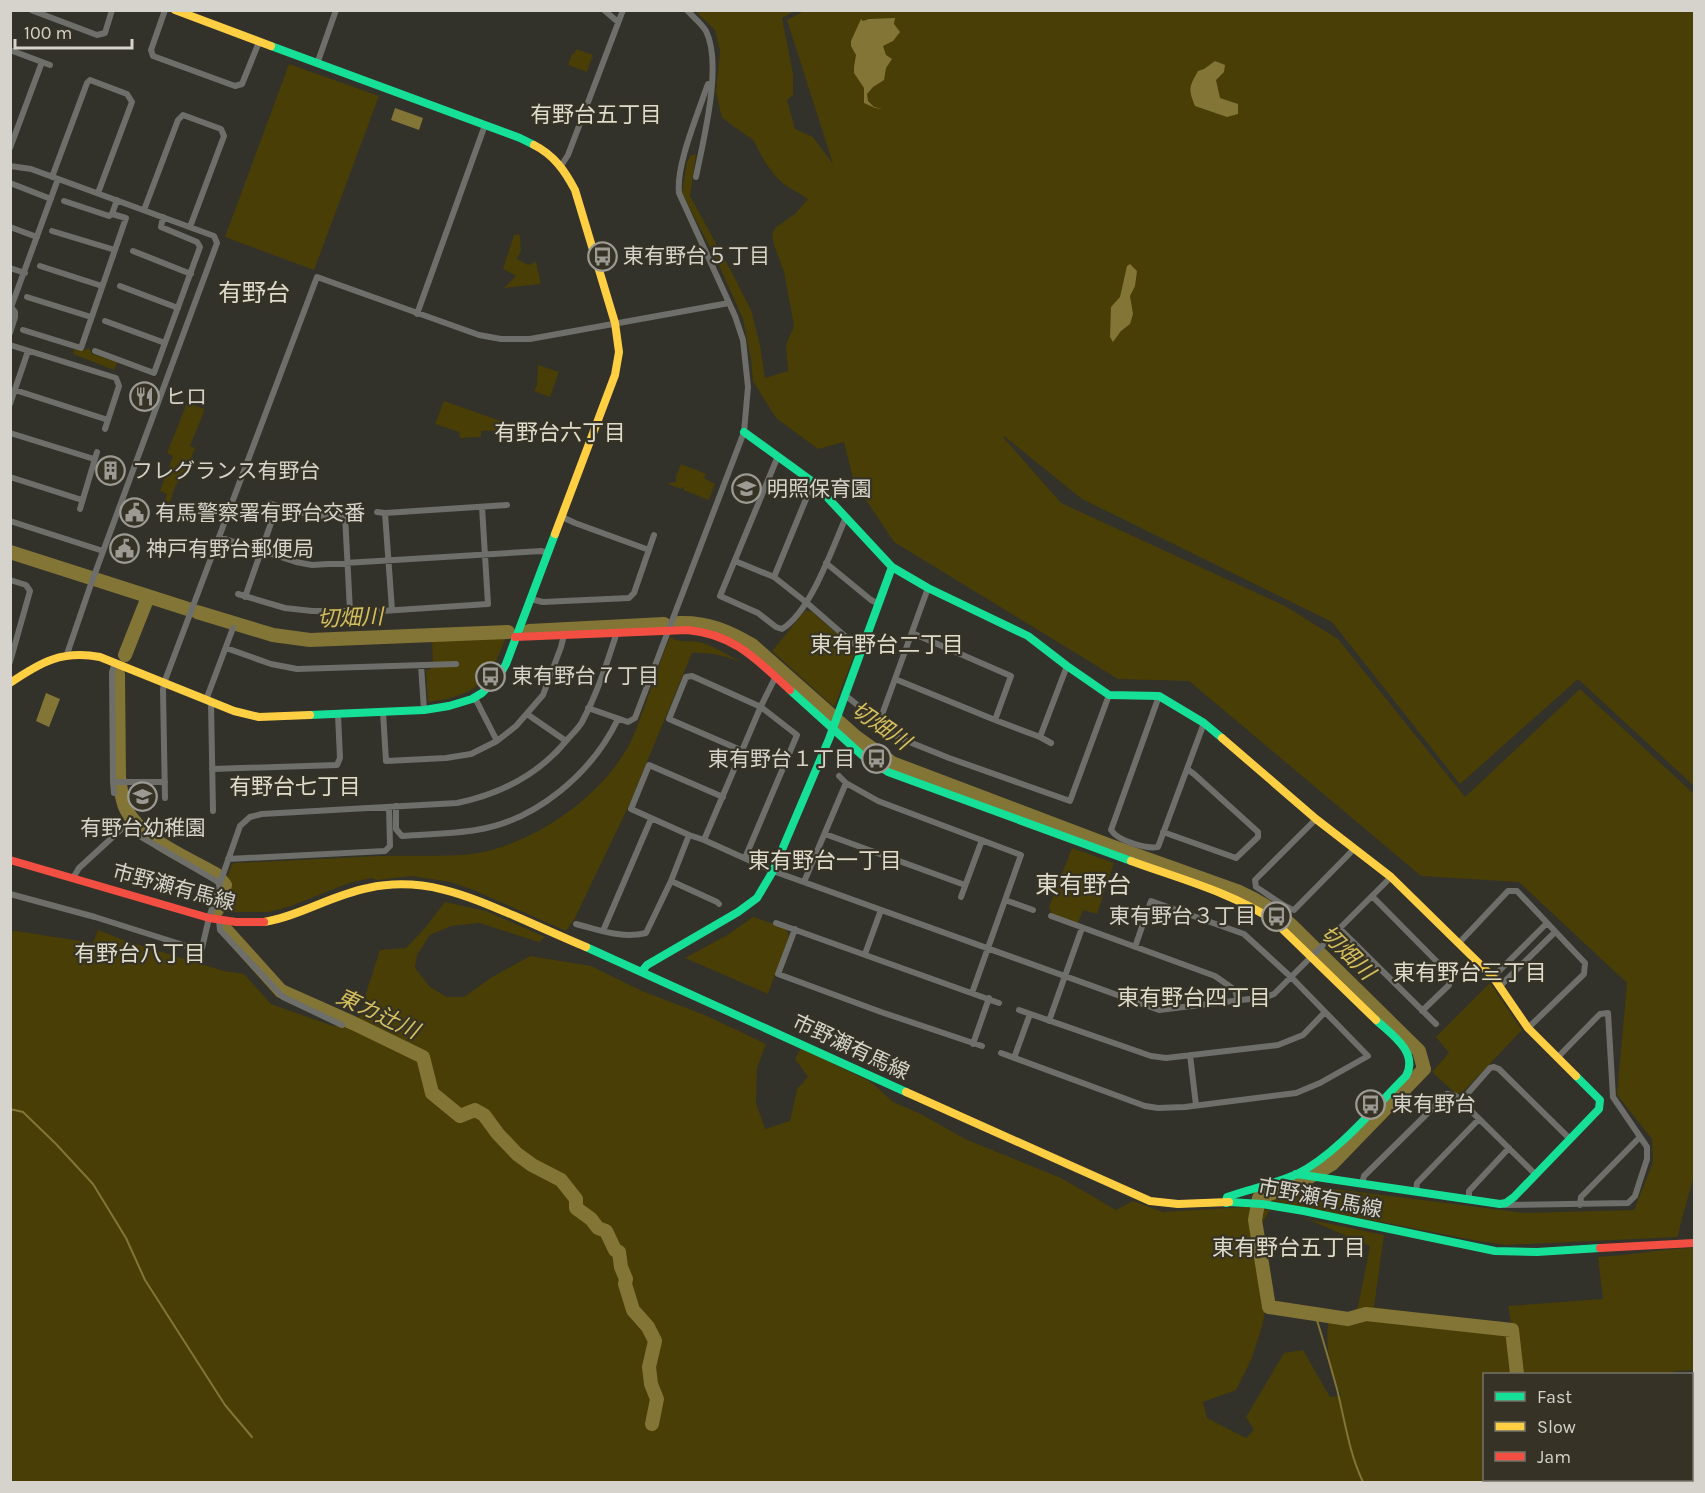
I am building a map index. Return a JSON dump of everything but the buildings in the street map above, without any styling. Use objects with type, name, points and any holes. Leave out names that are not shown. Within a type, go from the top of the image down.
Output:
[{"type":"street","points":[[31,10],[98,35],[105,33],[112,10]]},
{"type":"street","points":[[165,10],[151,50],[153,56],[235,86],[242,84],[259,42]]},
{"type":"street","points":[[10,683],[47,660],[68,654],[85,654],[115,662],[241,714],[259,717],[424,710],[454,706],[475,698],[491,685],[503,670],[615,375],[619,352],[615,323],[579,201],[571,181],[561,166],[544,150],[485,125],[175,10]]},
{"type":"street","points":[[317,64],[336,10]]},
{"type":"street","points":[[604,10],[618,22]]},
{"type":"street","points":[[561,166],[568,154],[622,10]]},
{"type":"street","points":[[687,10],[702,26],[712,60],[711,101],[696,177]]},
{"type":"street","points":[[10,50],[50,65]]},
{"type":"street","points":[[10,147],[42,62]]},
{"type":"street","points":[[10,333],[15,317],[15,312],[11,309],[51,199],[55,178],[87,83],[90,80],[127,94],[132,102],[98,193]]},
{"type":"street","points":[[588,708],[628,722],[635,718],[744,432],[748,387],[743,340],[729,303],[679,193],[678,183],[705,92],[708,84],[712,84]]},
{"type":"street","points":[[144,210],[178,120],[183,115],[221,129],[224,136],[190,227]]},
{"type":"street","points":[[417,314],[485,125]]},
{"type":"street","points":[[10,166],[31,169],[190,227],[214,236],[217,243],[93,578],[68,654]]},
{"type":"street","points":[[10,183],[51,199]]},
{"type":"street","points":[[112,214],[117,200]]},
{"type":"street","points":[[23,330],[81,348],[126,218],[112,214],[109,216],[64,201]]},
{"type":"street","points":[[95,351],[154,373],[200,247],[197,242],[161,227],[163,217]]},
{"type":"street","points":[[10,227],[37,237]]},
{"type":"street","points":[[52,231],[115,250]]},
{"type":"street","points":[[133,251],[191,274]]},
{"type":"street","points":[[40,266],[102,285]]},
{"type":"street","points":[[10,268],[25,273]]},
{"type":"street","points":[[165,798],[164,683],[317,278],[479,335],[501,339],[531,339],[729,303]]},
{"type":"street","points":[[120,286],[178,308]]},
{"type":"street","points":[[27,297],[91,317]]},
{"type":"street","points":[[105,321],[165,343]]},
{"type":"street","points":[[10,345],[116,378],[119,386],[105,429]]},
{"type":"street","points":[[10,404],[28,351]]},
{"type":"street","points":[[15,390],[108,420]]},
{"type":"street","points":[[744,432],[813,482],[892,567],[928,588],[1028,636],[1109,695],[1159,696],[1204,723],[1316,819],[1391,877],[1493,977],[1528,1028],[1598,1096],[1600,1103],[1599,1109],[1536,1175],[1510,1201],[1500,1204]]},
{"type":"street","points":[[10,433],[96,455],[80,509]]},
{"type":"street","points":[[778,456],[720,596],[758,613],[782,629],[807,603],[846,517]]},
{"type":"street","points":[[10,477],[82,500]]},
{"type":"street","points":[[774,577],[813,482]]},
{"type":"street","points":[[269,503],[297,513],[323,516],[353,513]]},
{"type":"street","points":[[377,512],[507,505]]},
{"type":"street","points":[[277,506],[261,551],[241,596],[285,608],[312,611],[361,611]]},
{"type":"street","points":[[382,611],[488,603],[482,507]]},
{"type":"street","points":[[385,513],[392,610]]},
{"type":"street","points":[[345,515],[350,611]]},
{"type":"street","points":[[562,517],[649,550]]},
{"type":"street","points":[[10,521],[103,551]]},
{"type":"street","points":[[530,599],[543,602],[629,598],[634,593],[654,535]]},
{"type":"street","points":[[219,537],[312,565],[541,551],[548,553]]},
{"type":"street","points":[[735,561],[774,577],[854,644],[862,648]]},
{"type":"street","points":[[826,563],[879,604]]},
{"type":"street","points":[[642,971],[647,965],[738,912],[757,898],[773,871],[833,729],[892,567]]},
{"type":"street","points":[[10,580],[26,585],[30,591],[10,662]]},
{"type":"street","points":[[879,723],[928,588]]},
{"type":"street","points":[[213,811],[208,701],[233,628]]},
{"type":"street","points":[[515,637],[668,630],[700,631],[720,637],[747,651],[870,761],[888,772],[1251,906],[1268,916],[1404,1047],[1410,1057],[1410,1067],[1406,1076],[1338,1145],[1317,1162],[1296,1174],[1227,1197],[1226,1203]]},
{"type":"street","points":[[10,894],[95,917],[199,950],[240,826],[250,817],[262,814],[458,803],[506,788],[528,776],[556,753],[581,724],[604,673],[617,632]]},
{"type":"street","points":[[912,633],[1011,676],[995,720]]},
{"type":"street","points":[[383,712],[386,761],[471,754],[497,741],[516,726],[543,695],[564,635]]},
{"type":"street","points":[[226,648],[271,664],[297,669],[456,664]]},
{"type":"street","points":[[114,793],[112,672],[115,662]]},
{"type":"street","points":[[421,665],[424,710]]},
{"type":"street","points":[[1040,737],[1067,666]]},
{"type":"street","points":[[743,751],[669,719],[686,677],[692,676],[760,707],[797,735],[745,858]]},
{"type":"street","points":[[704,840],[760,707],[776,676]]},
{"type":"street","points":[[895,679],[1051,743]]},
{"type":"street","points":[[845,695],[897,737],[1070,801],[1109,695]]},
{"type":"street","points":[[1159,696],[1111,830],[1115,836],[1150,849],[1158,847],[1204,723]]},
{"type":"street","points":[[475,698],[497,741]]},
{"type":"street","points":[[527,714],[566,741]]},
{"type":"street","points":[[212,769],[337,765],[340,758],[338,715]]},
{"type":"street","points":[[392,806],[396,829],[402,836],[476,830],[507,822],[542,804],[569,784],[593,756],[618,719]]},
{"type":"street","points":[[723,797],[649,765],[631,809],[773,871],[1160,1010],[1266,997],[1274,994],[1391,877]]},
{"type":"street","points":[[1163,832],[1236,858],[1258,837],[1258,832],[1194,774],[1186,770]]},
{"type":"street","points":[[839,776],[846,783],[878,801],[1021,855],[972,993]]},
{"type":"street","points":[[113,782],[165,782]]},
{"type":"street","points":[[804,882],[846,783]]},
{"type":"street","points":[[228,859],[385,851],[390,846],[392,806]]},
{"type":"street","points":[[603,931],[651,819]]},
{"type":"street","points":[[1316,819],[1255,880],[1256,887],[1288,909],[1294,910],[1354,849]]},
{"type":"street","points":[[73,878],[79,868],[128,823],[141,837],[220,884]]},
{"type":"street","points":[[825,834],[965,885]]},
{"type":"street","points":[[576,924],[622,936],[646,933],[689,835]]},
{"type":"street","points":[[962,897],[981,840]]},
{"type":"street","name":"市野瀬有馬線","points":[[10,860],[209,918],[241,923],[275,920],[348,893],[378,885],[441,888],[481,900],[642,971],[885,1083],[1150,1201],[1169,1204],[1258,1203],[1494,1251],[1537,1252],[1695,1243]]},
{"type":"street","points":[[670,881],[719,904]]},
{"type":"street","points":[[1459,943],[1508,891],[1517,891],[1585,963],[1584,974],[1528,1028]]},
{"type":"street","points":[[1372,896],[1450,975],[1449,985],[1422,1011]]},
{"type":"street","points":[[1005,900],[1033,910]]},
{"type":"street","points":[[1001,1053],[1145,1106],[1158,1108],[1296,1093],[1320,1083],[1368,1056],[1292,978],[1244,934],[1151,901],[1135,947]]},
{"type":"street","points":[[866,954],[881,910]]},
{"type":"street","points":[[1051,916],[1215,976],[1235,990],[1238,1000]]},
{"type":"street","points":[[219,920],[220,930],[283,997],[342,1025]]},
{"type":"street","points":[[776,922],[999,1003]]},
{"type":"street","points":[[1493,977],[1547,923]]},
{"type":"street","points":[[795,928],[778,974],[982,1046]]},
{"type":"street","points":[[1049,1021],[1082,928]]},
{"type":"street","points":[[1340,929],[1436,1024]]},
{"type":"street","points":[[1499,987],[1555,932]]},
{"type":"street","points":[[973,1044],[989,998]]},
{"type":"street","points":[[1019,1010],[1151,1056],[1166,1058],[1278,1045],[1303,1035],[1325,1012]]},
{"type":"street","points":[[1296,1174],[1500,1204],[1628,1203],[1635,1196],[1647,1159],[1647,1147],[1613,1097],[1608,1013],[1600,1014],[1557,1058]]},
{"type":"street","points":[[1014,1058],[1030,1014]]},
{"type":"street","points":[[1190,1055],[1196,1105]]},
{"type":"street","points":[[1461,1101],[1490,1068],[1494,1067],[1499,1069],[1570,1139]]},
{"type":"street","points":[[1362,1184],[1364,1176],[1447,1094],[1456,1096],[1536,1175]]},
{"type":"street","points":[[1416,1192],[1417,1183],[1479,1119]]},
{"type":"street","points":[[1580,1204],[1581,1197],[1640,1137]]},
{"type":"street","points":[[1469,1200],[1469,1191],[1509,1148]]},
{"type":"shaded area","points":[[695,11],[795,11],[782,18],[793,74],[793,95],[787,100],[795,129],[813,137],[833,164],[787,20],[804,11],[1694,11],[1694,786],[1578,679],[1460,784],[1332,622],[1082,499],[1003,437],[1061,503],[1285,606],[1338,639],[1465,797],[1580,689],[1694,794],[1694,1176],[1678,1237],[1506,1245],[1263,1199],[1304,1185],[1525,1213],[1634,1210],[1653,1162],[1652,1139],[1617,1095],[1627,983],[1519,882],[1421,876],[1189,681],[1118,679],[894,542],[854,482],[844,442],[818,449],[776,418],[753,381],[743,319],[718,263],[682,193],[687,162],[691,155],[696,154],[690,196],[751,310],[765,378],[788,371],[786,345],[794,326],[784,272],[772,234],[776,227],[795,214],[808,199],[776,177],[753,140],[722,118],[716,92],[720,51],[715,30]]},
{"type":"shaded area","points":[[895,18],[894,24],[900,32],[893,41],[883,46],[886,55],[892,59],[886,68],[884,80],[867,94],[868,101],[874,107],[883,109],[875,108],[864,103],[864,88],[854,73],[856,55],[851,41],[861,19],[863,21]]},
{"type":"shaded area","points":[[576,49],[593,55],[587,72],[568,65]]},
{"type":"shaded area","points":[[1215,61],[1225,65],[1224,72],[1216,80],[1220,98],[1238,104],[1238,114],[1227,117],[1195,106],[1190,92],[1193,81],[1198,71]]},
{"type":"shaded area","points":[[289,64],[379,96],[314,270],[225,237]]},
{"type":"shaded area","points":[[395,108],[423,118],[419,130],[391,120]]},
{"type":"shaded area","points":[[518,234],[521,251],[517,259],[528,265],[536,262],[541,284],[504,288],[516,276],[503,269],[514,235]]},
{"type":"shaded area","points":[[1130,264],[1137,271],[1135,286],[1130,296],[1133,314],[1130,324],[1113,342],[1110,337],[1111,307],[1120,297],[1127,266]]},
{"type":"shaded area","points":[[89,348],[92,354],[117,362],[114,370],[73,354],[74,349],[82,351]]},
{"type":"shaded area","points":[[538,365],[559,372],[550,397],[534,391],[537,385]]},
{"type":"shaded area","points":[[444,401],[512,425],[510,430],[481,431],[481,437],[460,438],[459,432],[435,424]]},
{"type":"shaded area","points":[[187,403],[205,409],[190,446],[195,448],[190,472],[176,484],[170,502],[165,500],[167,494],[160,491],[173,456],[167,453]]},
{"type":"shaded area","points":[[681,464],[706,474],[704,478],[715,484],[709,500],[683,490],[682,487],[681,489],[668,484],[676,482]]},
{"type":"shaded area","points":[[805,611],[811,611],[851,646],[854,655],[833,706],[772,651]]},
{"type":"shaded area","points":[[507,634],[495,663],[480,683],[459,695],[428,702],[426,671],[433,667],[432,638]]},
{"type":"shaded area","points":[[670,637],[703,643],[742,663],[718,655],[692,653],[630,803],[575,918],[566,931],[471,889],[450,882],[412,876],[377,880],[371,878],[349,883],[291,906],[269,912],[216,910],[232,864],[235,863],[471,854],[518,841],[541,830],[583,800],[618,763],[634,734]]},
{"type":"shaded area","points":[[46,693],[60,699],[49,727],[36,721]]},
{"type":"shaded area","points":[[1072,848],[1114,863],[1097,914],[1083,910],[1078,923],[1052,914],[1049,907]]},
{"type":"shaded area","points":[[445,902],[486,911],[545,937],[539,942],[479,923],[451,926],[430,935],[417,955],[415,968],[430,987],[447,997],[464,997],[492,977],[530,956],[591,966],[642,991],[707,1016],[766,1044],[757,1068],[756,1103],[765,1129],[790,1121],[797,1089],[808,1077],[795,1059],[801,1048],[871,1082],[893,1102],[919,1113],[965,1139],[1061,1178],[1116,1210],[1133,1201],[1163,1212],[1247,1207],[1270,1210],[1261,1225],[1268,1289],[1263,1323],[1252,1358],[1236,1390],[1203,1402],[1207,1418],[1246,1438],[1254,1430],[1246,1417],[1284,1353],[1303,1350],[1330,1397],[1341,1396],[1331,1367],[1328,1349],[1329,1318],[1345,1321],[1358,1307],[1370,1246],[1307,1219],[1384,1235],[1374,1307],[1512,1327],[1508,1306],[1603,1299],[1598,1257],[1694,1248],[1694,1336],[1692,1336],[1694,1370],[1671,1373],[1483,1373],[1483,1481],[1615,1482],[11,1482],[10,930],[93,943],[98,930],[224,971],[244,974],[271,1004],[333,1026],[347,1026],[361,1015],[380,950],[406,948]]},
{"type":"shaded area","points":[[753,917],[786,928],[789,936],[768,994],[685,958],[729,934]]},
{"type":"shaded area","points":[[1490,983],[1522,1030],[1462,1093],[1455,1093],[1432,1072],[1449,1053],[1436,1037]]},
{"type":"waterway","name":"切畑川","points":[[10,552],[188,609]]},
{"type":"waterway","name":"東カ辻川","points":[[125,655],[148,597]]},
{"type":"waterway","name":"切畑川","points":[[197,612],[273,635],[310,640],[508,632]]},
{"type":"waterway","name":"切畑川","points":[[679,623],[717,628],[752,645],[856,737],[892,763],[1237,891],[1278,914],[1290,924],[1419,1051],[1424,1069],[1332,1164],[1299,1183],[1259,1198],[1255,1220],[1269,1307],[1348,1319],[1366,1314],[1512,1330],[1517,1373]]},
{"type":"waterway","name":"切畑川","points":[[529,631],[664,624]]},
{"type":"waterway","name":"東カ辻川","points":[[118,674],[119,777],[124,805],[142,830],[179,855],[217,875],[225,885],[217,910]]},
{"type":"waterway","name":"東カ辻川","points":[[226,930],[281,991],[423,1057],[432,1093],[460,1116],[475,1110],[484,1115],[517,1154],[532,1165],[561,1180],[576,1199],[576,1208],[591,1219],[598,1228],[606,1231],[615,1250],[619,1252],[633,1310],[648,1327],[655,1341],[649,1367],[651,1384],[657,1399],[652,1424]]},
{"type":"waterway","points":[[10,1109],[23,1112],[93,1184],[126,1238],[145,1280],[225,1405],[252,1437]]},
{"type":"waterway","points":[[1315,1314],[1351,1448],[1363,1482]]},
{"type":"traffic: fast","points":[[271,46],[534,145]]},
{"type":"traffic: fast","points":[[744,432],[813,482],[892,567],[928,588],[1028,636],[1109,695],[1159,696],[1204,723],[1222,738]]},
{"type":"traffic: fast","points":[[310,715],[424,710],[449,706],[472,699],[482,693],[499,676],[506,664],[555,534]]},
{"type":"traffic: fast","points":[[642,971],[647,965],[738,912],[757,898],[773,871],[829,739],[892,567]]},
{"type":"traffic: fast","points":[[790,690],[863,756],[888,772],[1131,861]]},
{"type":"traffic: fast","points":[[586,947],[906,1092]]},
{"type":"traffic: fast","points":[[1226,1203],[1227,1197],[1289,1178],[1312,1166],[1340,1143],[1406,1076],[1409,1067],[1406,1051],[1402,1044],[1376,1020]]},
{"type":"traffic: fast","points":[[1296,1174],[1500,1204],[1506,1203],[1599,1109],[1600,1100],[1576,1076]]},
{"type":"traffic: fast","points":[[1229,1202],[1262,1204],[1304,1211],[1495,1251],[1537,1252],[1600,1248]]},
{"type":"traffic: slow","points":[[175,10],[271,46]]},
{"type":"traffic: slow","points":[[534,145],[558,164],[575,190],[615,323],[619,352],[615,375],[555,534]]},
{"type":"traffic: slow","points":[[10,683],[52,660],[86,655],[100,657],[234,711],[259,717],[310,715]]},
{"type":"traffic: slow","points":[[1222,738],[1316,819],[1391,877],[1493,977],[1528,1028],[1576,1076]]},
{"type":"traffic: slow","points":[[1131,861],[1223,894],[1274,921],[1376,1020]]},
{"type":"traffic: slow","points":[[264,922],[355,891],[407,884],[461,895],[497,908],[586,947]]},
{"type":"traffic: slow","points":[[906,1092],[1150,1201],[1178,1204],[1229,1202]]},
{"type":"traffic: jam","points":[[515,637],[687,630],[704,632],[744,650],[790,690]]},
{"type":"traffic: jam","points":[[10,860],[209,918],[236,922],[264,922]]},
{"type":"traffic: jam","points":[[1600,1248],[1694,1243]]},
{"type":"place","name":"東有野台５丁目","points":[[602,256]]},
{"type":"place","name":"ヒロ","points":[[144,397]]},
{"type":"place","name":"フレグランス有野台","points":[[111,471]]},
{"type":"place","name":"明照保育園","points":[[746,489]]},
{"type":"place","name":"有馬警察署有野台交番","points":[[134,513]]},
{"type":"place","name":"神戸有野台郵便局","points":[[125,549]]},
{"type":"place","name":"東有野台７丁目","points":[[491,676]]},
{"type":"place","name":"東有野台１丁目","points":[[876,759]]},
{"type":"place","name":"有野台幼稚園","points":[[143,797]]},
{"type":"place","name":"東有野台３丁目","points":[[1277,916]]},
{"type":"place","name":"東有野台","points":[[1371,1104]]},
{"type":"district","name":"有野台五丁目","points":[[596,114]]},
{"type":"district","name":"有野台","points":[[254,293]]},
{"type":"district","name":"有野台六丁目","points":[[560,432]]},
{"type":"district","name":"東有野台二丁目","points":[[887,644]]},
{"type":"district","name":"有野台七丁目","points":[[295,786]]},
{"type":"district","name":"東有野台一丁目","points":[[825,860]]},
{"type":"district","name":"東有野台","points":[[1083,885]]},
{"type":"district","name":"有野台八丁目","points":[[140,953]]},
{"type":"district","name":"東有野台三丁目","points":[[1470,972]]},
{"type":"district","name":"東有野台四丁目","points":[[1194,997]]},
{"type":"district","name":"東有野台五丁目","points":[[1289,1247]]}]
